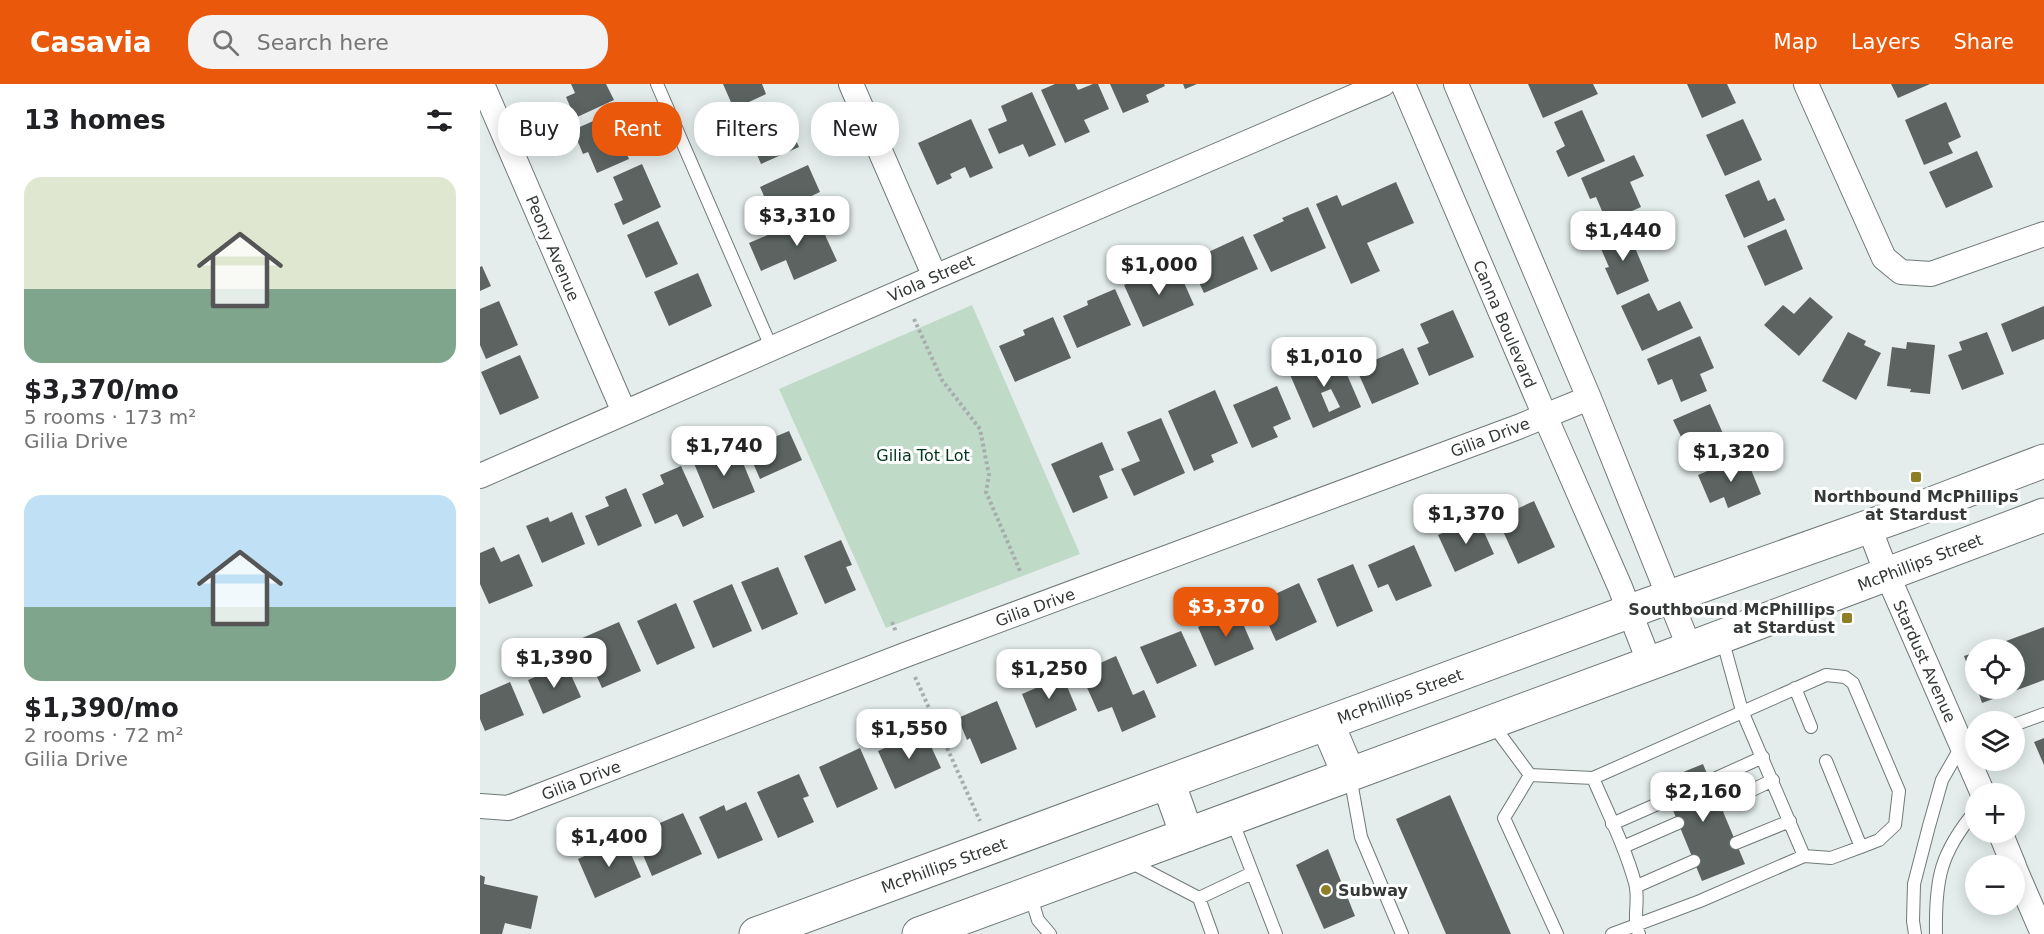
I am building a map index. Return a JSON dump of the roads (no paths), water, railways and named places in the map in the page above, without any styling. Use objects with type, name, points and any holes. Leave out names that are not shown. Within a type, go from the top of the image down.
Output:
[{"type":"main road","name":"McPhillips Street","points":[[756,934],[2044,461]]},
{"type":"main road","name":"McPhillips Street","points":[[919,934],[964,925],[1030,893],[1650,664],[2044,515]]},
{"type":"main road","points":[[1327,723],[1349,775]]},
{"type":"main road","points":[[1168,782],[1187,835]]},
{"type":"street","name":"Peony Avenue","points":[[482,84],[624,412]]},
{"type":"street","points":[[851,84],[935,277]]},
{"type":"street","name":"Viola Street","points":[[480,476],[1383,84]]},
{"type":"street","name":"Canna Boulevard","points":[[1403,84],[1620,587],[1650,664]]},
{"type":"street","points":[[1456,84],[1589,398],[1690,649]]},
{"type":"street","points":[[1806,84],[1884,258],[1901,272],[1931,274],[2044,234]]},
{"type":"street","name":"Gilia Drive","points":[[480,806],[508,808],[906,655],[1589,398]]},
{"type":"street","name":"Stardust Avenue","points":[[1869,527],[1887,574],[1965,735]]},
{"type":"street","points":[[2025,892],[2043,934]]},
{"type":"lane","points":[[657,84],[772,349]]},
{"type":"lane","points":[[1722,637],[1742,711],[1804,856]]},
{"type":"lane","points":[[1530,775],[1593,778],[1826,675],[1845,677],[1853,683],[1899,791],[1895,825],[1879,840],[1862,847],[1831,858],[1804,856],[1637,929],[1612,934]]},
{"type":"lane","points":[[1795,688],[1811,727]]},
{"type":"lane","points":[[2025,721],[2044,714]]},
{"type":"lane","points":[[1491,723],[1530,775]]},
{"type":"lane","points":[[1915,934],[1914,884],[1929,826],[1942,780],[1965,748]]},
{"type":"lane","points":[[1712,780],[1763,757]]},
{"type":"lane","points":[[1826,761],[1862,847]]},
{"type":"lane","points":[[1349,775],[1361,837],[1402,934]]},
{"type":"lane","points":[[1530,775],[1504,818],[1557,934]]},
{"type":"lane","points":[[1593,778],[1637,886],[1637,929]]},
{"type":"lane","points":[[1721,804],[1773,780]]},
{"type":"lane","points":[[1612,824],[1669,799]]},
{"type":"lane","points":[[1231,819],[1276,934]]},
{"type":"lane","points":[[1736,843],[1790,821]]},
{"type":"lane","points":[[1623,847],[1678,823]]},
{"type":"lane","points":[[1936,934],[1937,882],[1946,854],[1965,823]]},
{"type":"lane","points":[[1123,858],[1198,898],[1211,931],[1197,934]]},
{"type":"lane","points":[[1637,886],[1694,861]]},
{"type":"lane","points":[[1198,898],[1252,873]]},
{"type":"lane","points":[[1030,893],[1038,920],[1050,934]]},
{"type":"place","name":"Northbound McPhillips at Stardust","points":[[1916,477]]},
{"type":"place","name":"Southbound McPhillips at Stardust","points":[[1847,618]]},
{"type":"place","name":"Subway","points":[[1326,890]]},
{"type":"park label","name":"Gilia Tot Lot","points":[[923,455]]}]
